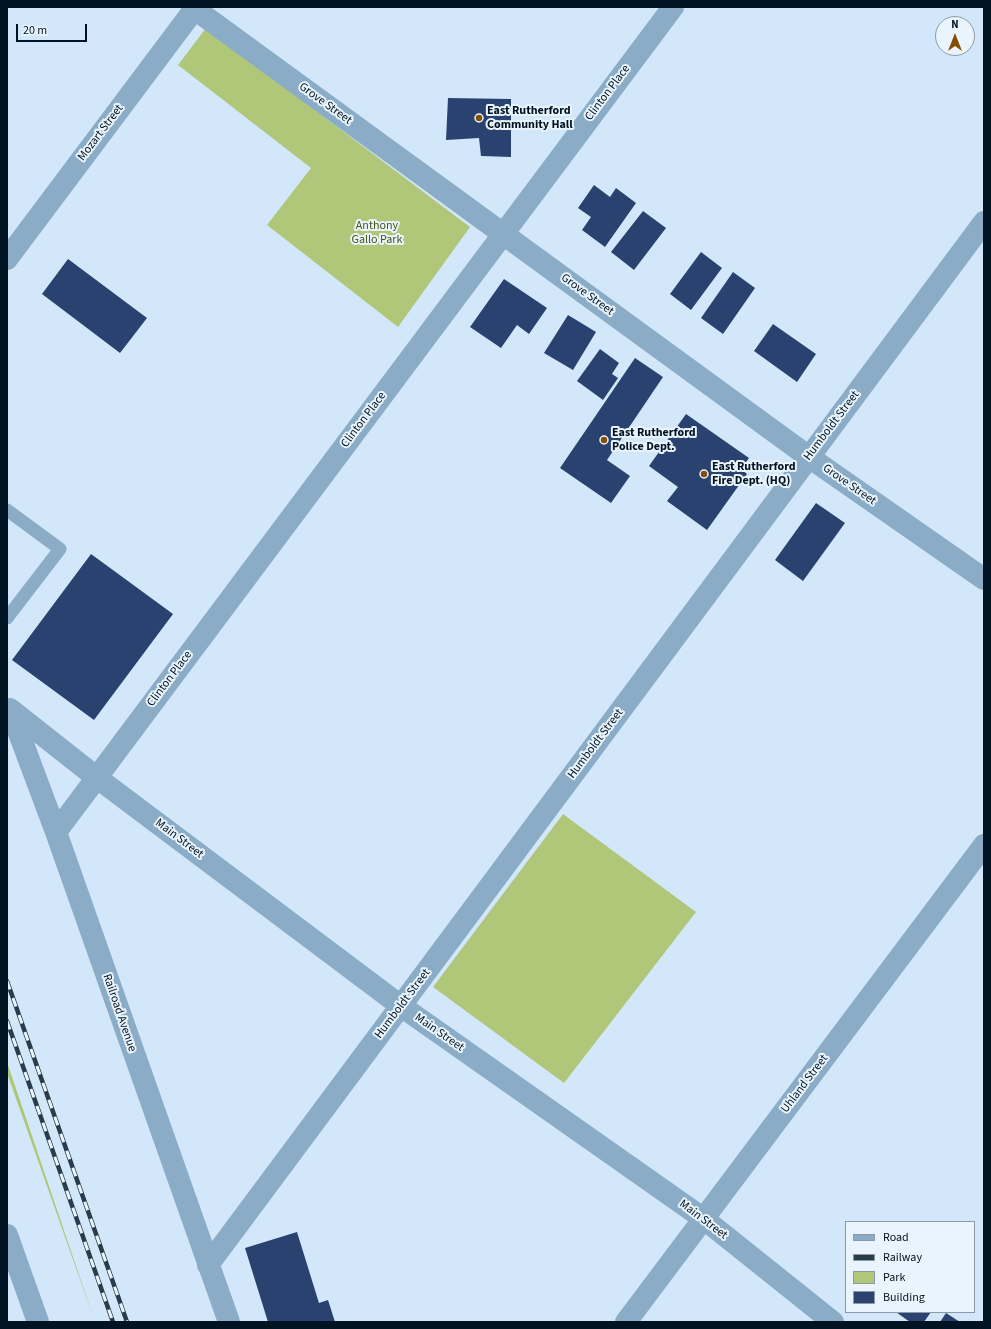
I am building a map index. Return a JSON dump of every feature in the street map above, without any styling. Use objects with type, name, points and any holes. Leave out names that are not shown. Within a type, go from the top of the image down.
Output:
[{"type":"street","name":"Clinton Place","points":[[56,832],[673,7]]},
{"type":"street","name":"Grove Street","points":[[194,8],[810,457],[984,579]]},
{"type":"street","name":"Mozart Street","points":[[7,259],[194,8]]},
{"type":"street","name":"Humboldt Street","points":[[208,1265],[984,222]]},
{"type":"street","name":"Main Street","points":[[9,708],[96,777],[401,1006],[704,1219],[833,1322]]},
{"type":"street","name":"Railroad Avenue","points":[[9,708],[56,832],[229,1322]]},
{"type":"street","name":"Uhland Street","points":[[626,1322],[984,845]]},
{"type":"street","points":[[7,1234],[38,1322]]},
{"type":"lane","points":[[7,510],[60,549],[7,618]]},
{"type":"green space","name":"Anthony Gallo Park","points":[[206,28],[470,227],[398,327],[267,225],[311,168],[178,65]]},
{"type":"green space","points":[[563,814],[696,912],[564,1083],[433,987]]},
{"type":"green space","points":[[7,1062],[95,1322],[7,1073]]},
{"type":"building","name":"East Rutherford Community Hall","points":[[448,98],[511,99],[511,157],[481,156],[479,138],[446,140]]},
{"type":"building","points":[[594,185],[610,197],[616,188],[636,203],[605,247],[582,230],[591,217],[578,208]]},
{"type":"building","points":[[643,211],[666,228],[634,270],[611,252]]},
{"type":"building","points":[[701,252],[722,268],[691,310],[670,294]]},
{"type":"building","points":[[68,259],[147,318],[120,353],[42,294]]},
{"type":"building","points":[[733,272],[755,288],[723,334],[701,318]]},
{"type":"building","points":[[504,279],[547,308],[529,334],[517,325],[501,348],[470,327]]},
{"type":"building","points":[[568,315],[596,332],[573,370],[544,353]]},
{"type":"building","points":[[773,324],[816,354],[797,382],[754,351]]},
{"type":"building","points":[[600,349],[619,363],[612,374],[618,378],[603,400],[577,381]]},
{"type":"building","points":[[635,358],[663,377],[607,460],[630,476],[611,503],[560,468]]},
{"type":"building","points":[[686,414],[749,458],[741,469],[747,474],[707,530],[667,501],[678,487],[649,466]]},
{"type":"building","points":[[816,503],[845,523],[803,581],[775,560]]},
{"type":"building","points":[[91,554],[173,614],[94,720],[12,660]]},
{"type":"building","points":[[297,1232],[319,1303],[328,1300],[335,1322],[268,1322],[245,1248]]},
{"type":"building","points":[[897,1313],[930,1313],[924,1322],[910,1322]]},
{"type":"building","points":[[946,1313],[960,1322],[940,1322]]},
{"type":"railway","points":[[7,981],[127,1322]]},
{"type":"railway","points":[[7,1021],[113,1322]]},
{"type":"place","name":"East Rutherford Community Hall","points":[[479,118]]},
{"type":"place","name":"East Rutherford Police Dept.","points":[[604,440]]},
{"type":"place","name":"East Rutherford Fire Dept. (HQ)","points":[[704,474]]}]
